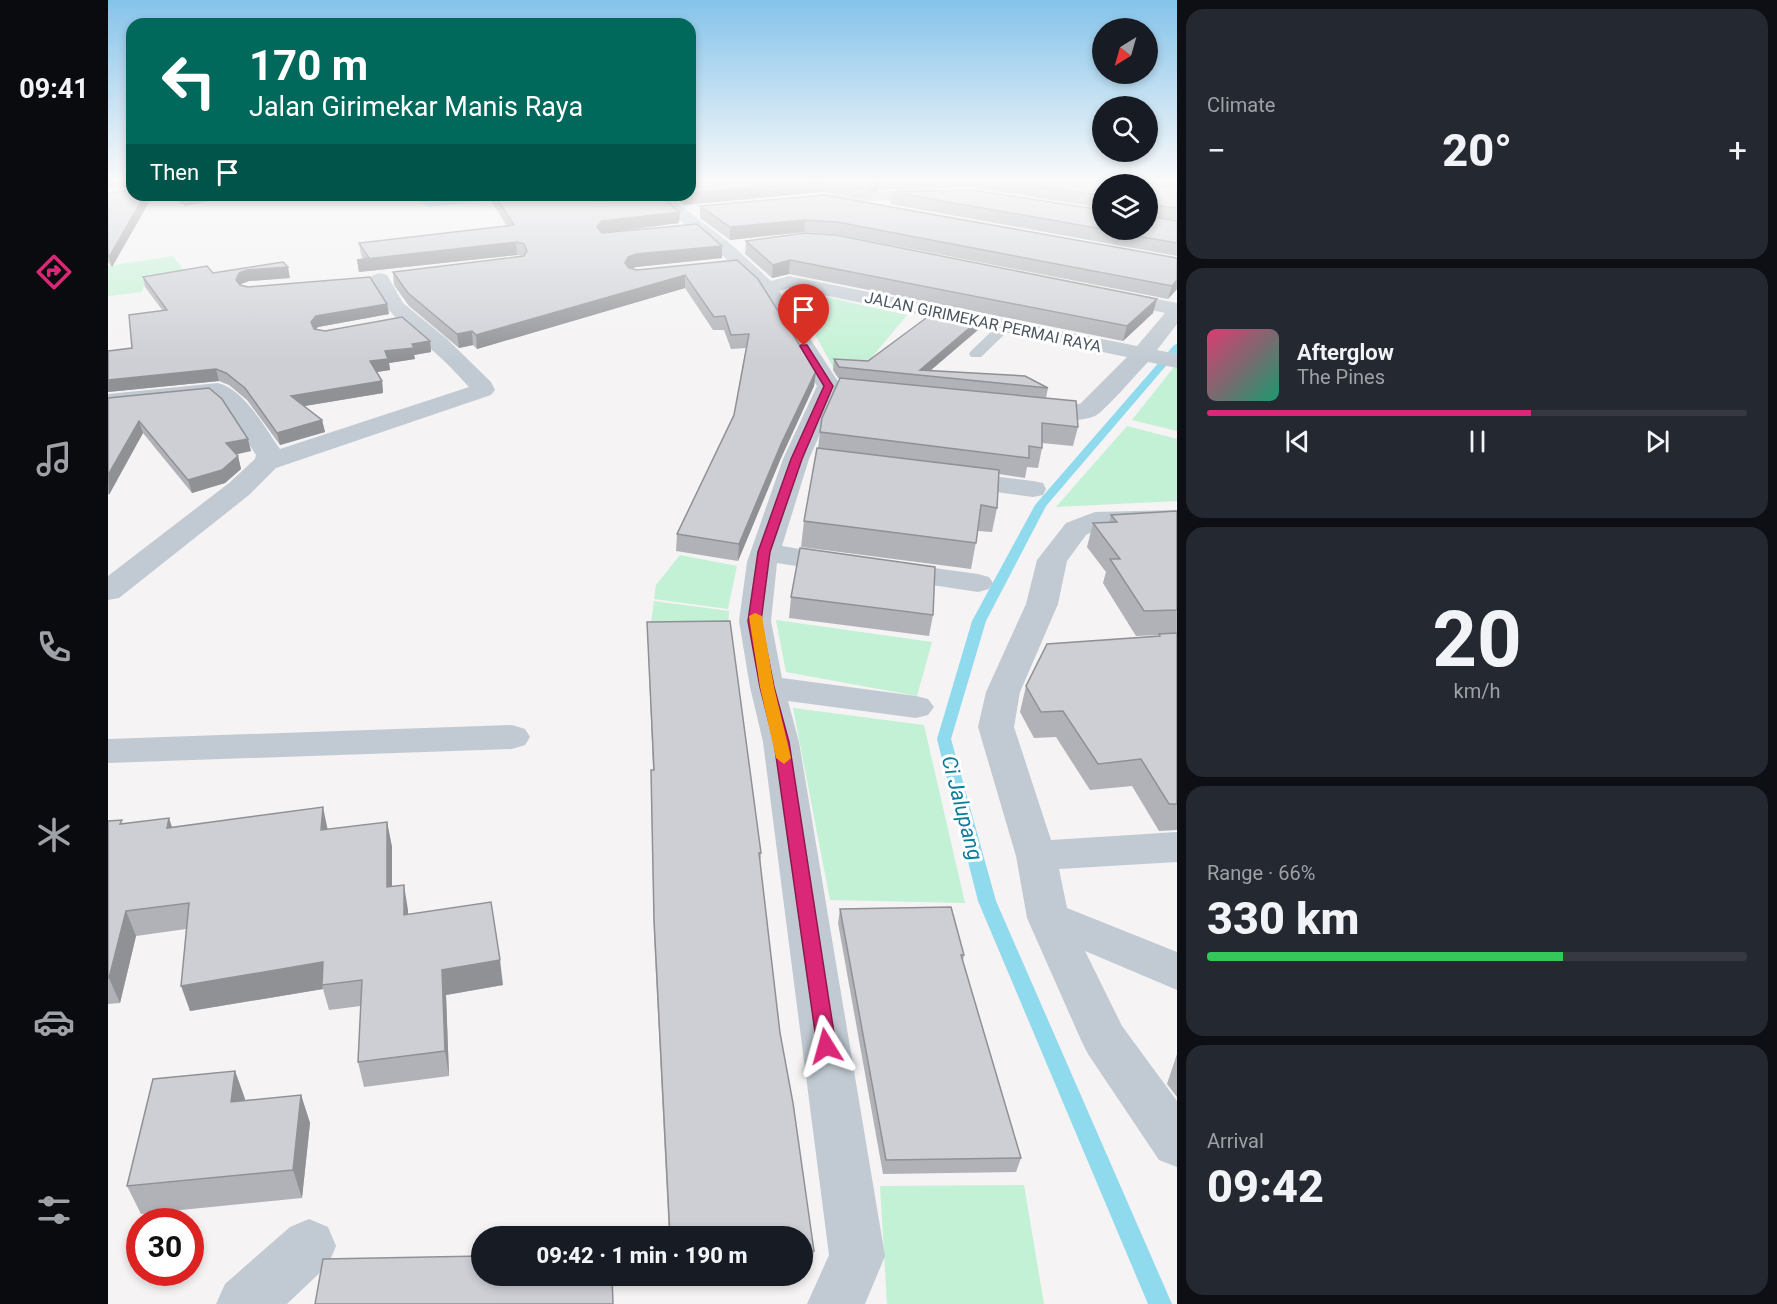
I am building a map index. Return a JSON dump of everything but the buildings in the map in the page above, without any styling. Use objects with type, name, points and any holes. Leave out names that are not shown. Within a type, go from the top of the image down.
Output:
[{"type":"street","points":[[708,240],[723,257],[745,255]]},
{"type":"street","points":[[730,240],[745,255],[776,279],[840,387],[764,552],[755,621],[767,687],[781,742],[857,1256],[836,1304]]},
{"type":"street","points":[[358,281],[403,276]]},
{"type":"street","points":[[108,591],[239,489],[267,462],[483,390],[483,387],[440,345],[409,319],[383,291],[380,279]]},
{"type":"street","name":"JALAN GIRIMEKAR PERMAI RAYA","points":[[776,279],[1177,361]]},
{"type":"street","points":[[1008,406],[1078,412],[1088,410],[1146,355],[1177,310],[1097,293]]},
{"type":"street","points":[[385,323],[409,319]]},
{"type":"street","points":[[108,401],[218,390],[235,405],[267,449],[269,455],[267,462]]},
{"type":"street","points":[[926,475],[1033,489]]},
{"type":"street","points":[[1177,518],[1095,520],[1076,529],[1052,560],[1042,604],[1003,692],[996,727],[1036,856],[1048,918],[1105,1040],[1177,1143]]},
{"type":"street","points":[[764,552],[978,583]]},
{"type":"street","points":[[1022,652],[1057,651]]},
{"type":"street","points":[[767,687],[916,707]]},
{"type":"street","points":[[108,751],[512,737]]},
{"type":"street","points":[[1036,856],[1177,847]]},
{"type":"street","points":[[1048,918],[1177,972]]},
{"type":"street","points":[[245,1304],[309,1246]]},
{"type":"lane","points":[[976,354],[1004,327]]},
{"type":"green space","points":[[173,256],[189,277],[144,286],[142,292],[108,296],[108,266]]},
{"type":"green space","points":[[790,289],[907,315],[868,362],[857,370],[833,367]]},
{"type":"green space","points":[[1174,367],[1177,368],[1177,431],[1132,420]]},
{"type":"green space","points":[[1127,426],[1177,439],[1177,501],[1056,507]]},
{"type":"green space","points":[[680,555],[737,566],[728,609],[654,599],[656,585]]},
{"type":"green space","points":[[654,601],[729,611],[728,632],[651,623]]},
{"type":"green space","points":[[776,620],[932,642],[917,696],[786,672]]},
{"type":"green space","points":[[793,708],[924,725],[965,903],[830,900]]},
{"type":"green space","points":[[1024,1185],[1044,1304],[887,1304],[880,1186]]},
{"type":"waterway","name":"Ci Jalupang","points":[[1160,1304],[987,901],[944,739],[979,621],[1041,505],[1177,347]]},
{"type":"slow traffic","points":[[755,616],[767,687],[784,758]]},
{"type":"route","points":[[804,346],[829,386],[796,459],[764,552],[755,621],[767,687],[781,742],[826,1046]]}]
